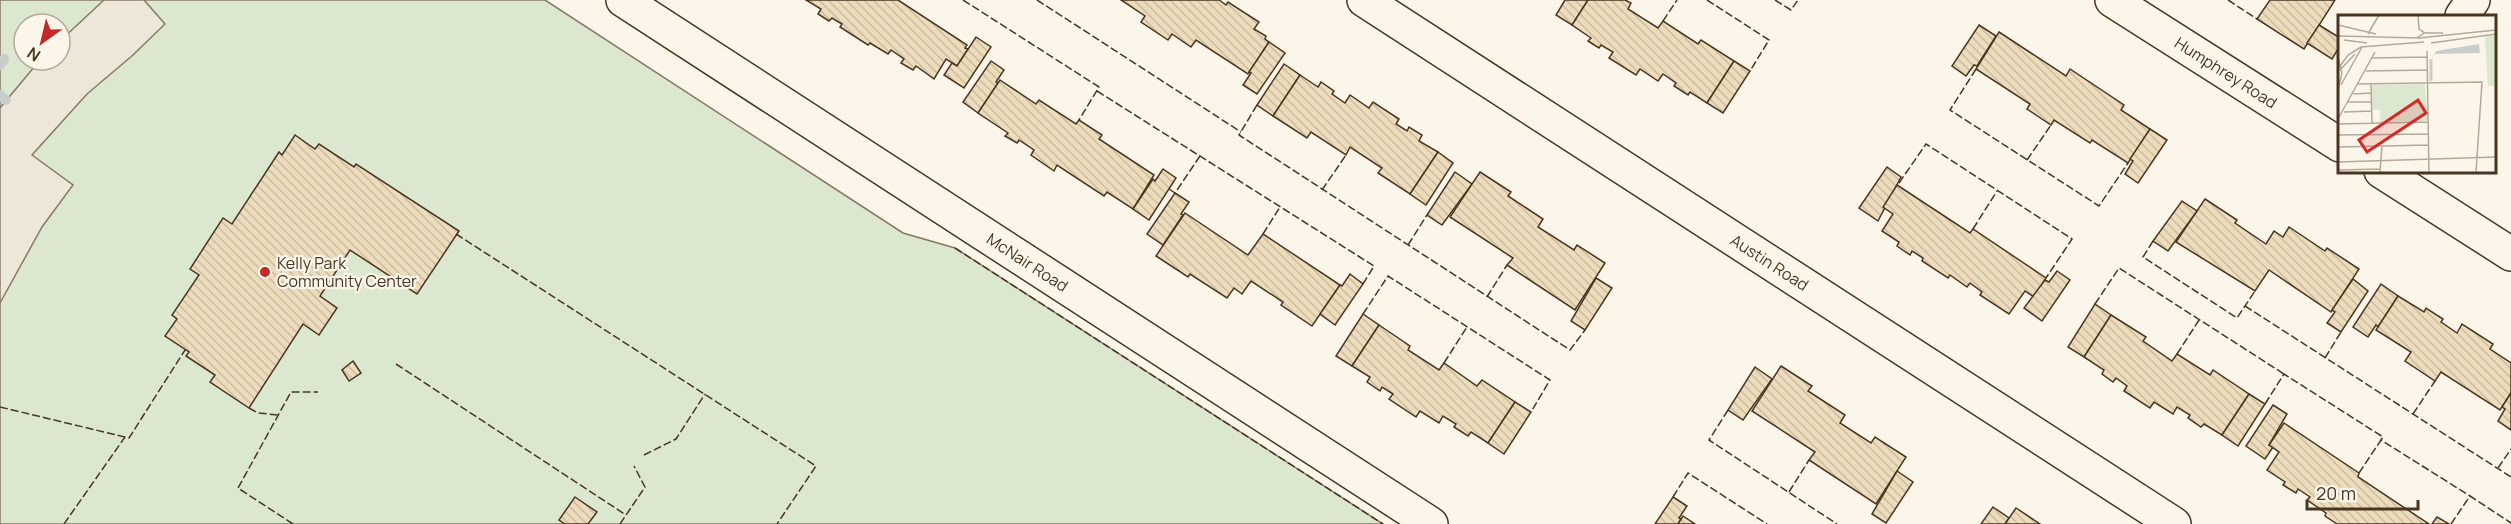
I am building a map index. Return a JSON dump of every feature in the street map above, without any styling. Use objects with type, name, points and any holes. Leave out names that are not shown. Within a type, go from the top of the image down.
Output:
[{"type":"street","name":"McNair Road","points":[[623,0],[1431,524]]},
{"type":"street","name":"Austin Road","points":[[1364,0],[2174,524]]},
{"type":"street","name":"Humphrey Road","points":[[2112,0],[2338,144]]},
{"type":"street","points":[[2463,15],[2473,0]]},
{"type":"street","points":[[2383,172],[2511,254]]},
{"type":"green space","points":[[0,0],[545,0],[903,233],[955,248],[1383,524],[0,524]]},
{"type":"shaded area","points":[[104,0],[144,0],[165,24],[87,94],[32,155],[73,185],[42,227],[0,303],[0,108],[30,72],[72,72],[72,30]]},
{"type":"building","points":[[806,0],[898,0],[967,45],[965,48],[968,49],[957,66],[946,59],[934,79],[916,66],[913,70],[901,63],[904,59],[891,50],[888,54],[870,43],[868,45],[840,27],[842,24],[832,18],[829,21],[818,14],[821,9]]},
{"type":"building","points":[[1121,0],[1219,0],[1226,5],[1228,2],[1259,22],[1254,29],[1266,36],[1265,39],[1269,42],[1248,74],[1196,40],[1191,47],[1172,34],[1168,40],[1141,22],[1145,16]]},
{"type":"building","points":[[1565,0],[1588,0],[1572,25],[1556,15]]},
{"type":"building","points":[[1588,0],[1625,0],[1631,3],[1628,9],[1658,28],[1663,21],[1698,44],[1701,40],[1734,61],[1707,103],[1690,92],[1688,95],[1674,86],[1676,83],[1663,74],[1658,81],[1640,69],[1636,75],[1609,58],[1613,52],[1601,45],[1599,48],[1588,41],[1591,38],[1572,25]]},
{"type":"building","points":[[2270,0],[2335,0],[2304,49],[2257,19]]},
{"type":"building","points":[[1979,25],[1996,36],[1977,66],[1974,65],[1966,76],[1952,66]]},
{"type":"building","points":[[2319,25],[2338,37],[2338,49],[2332,59],[2307,43]]},
{"type":"building","points":[[1999,32],[2066,76],[2070,69],[2124,105],[2121,110],[2150,129],[2128,163],[2054,120],[2051,125],[2027,109],[2030,104],[1976,69]]},
{"type":"building","points":[[976,37],[991,47],[964,88],[944,75],[952,63],[957,66]]},
{"type":"building","points":[[1269,42],[1285,53],[1257,94],[1243,85]]},
{"type":"building","points":[[991,61],[1004,70],[978,113],[963,102]]},
{"type":"building","points":[[1734,61],[1750,71],[1723,113],[1707,103]]},
{"type":"building","points":[[1284,64],[1300,75],[1273,116],[1257,105]]},
{"type":"building","points":[[1300,75],[1318,87],[1321,82],[1345,103],[1350,95],[1369,108],[1373,102],[1399,119],[1396,124],[1407,131],[1409,127],[1422,135],[1419,141],[1438,152],[1410,194],[1378,173],[1382,168],[1350,147],[1346,155],[1311,132],[1307,138],[1273,116]]},
{"type":"building","points":[[1000,80],[1036,104],[1039,100],[1076,124],[1079,120],[1102,135],[1099,139],[1154,175],[1133,209],[1107,192],[1104,196],[1057,165],[1054,171],[1031,155],[1034,150],[1019,140],[1017,143],[1005,136],[1008,133],[978,113]]},
{"type":"building","points":[[2150,129],[2167,140],[2138,183],[2125,174],[2133,161],[2130,159]]},
{"type":"building","name":"Kelly Park Community Center","points":[[295,135],[315,149],[319,144],[354,167],[356,164],[459,231],[417,294],[350,250],[320,296],[337,308],[319,335],[303,324],[249,408],[210,382],[215,375],[186,356],[189,352],[165,336],[177,319],[172,315],[199,275],[190,269],[223,218],[232,224],[279,152],[282,155]]},
{"type":"building","points":[[1438,152],[1453,163],[1426,205],[1410,194]]},
{"type":"building","points":[[1887,167],[1901,177],[1878,221],[1859,208]]},
{"type":"building","points":[[1163,169],[1176,178],[1149,220],[1133,209],[1153,179],[1155,181]]},
{"type":"building","points":[[1455,172],[1472,184],[1442,225],[1427,215]]},
{"type":"building","points":[[1480,172],[1511,192],[1508,196],[1543,219],[1538,227],[1574,250],[1577,245],[1605,263],[1575,310],[1507,265],[1513,258],[1450,217]]},
{"type":"building","points":[[1897,185],[1970,233],[1973,229],[2046,278],[2034,297],[2025,291],[2009,314],[1980,295],[1982,292],[1970,283],[1967,287],[1950,275],[1948,278],[1922,261],[1923,258],[1912,251],[1910,255],[1897,246],[1899,242],[1882,231],[1893,214],[1883,207]]},
{"type":"building","points":[[1175,193],[1189,202],[1163,245],[1147,234]]},
{"type":"building","points":[[2205,199],[2237,220],[2235,223],[2266,244],[2274,231],[2283,237],[2289,227],[2325,251],[2327,248],[2359,269],[2331,312],[2269,270],[2255,291],[2176,242]]},
{"type":"building","points":[[2182,201],[2197,211],[2168,251],[2153,241]]},
{"type":"building","points":[[1185,213],[1248,255],[1263,234],[1340,285],[1312,326],[1281,305],[1283,302],[1251,281],[1242,294],[1234,288],[1227,298],[1190,274],[1188,277],[1156,256]]},
{"type":"building","points":[[2057,271],[2070,280],[2042,321],[2024,308],[2045,280],[2049,282]]},
{"type":"building","points":[[1350,274],[1363,284],[1335,325],[1320,314]]},
{"type":"building","points":[[1596,278],[1612,288],[1585,330],[1571,321]]},
{"type":"building","points":[[2353,279],[2368,291],[2341,332],[2327,323],[2335,312],[2332,310]]},
{"type":"building","points":[[2381,284],[2398,296],[2378,327],[2376,325],[2368,337],[2353,327]]},
{"type":"building","points":[[2398,296],[2424,312],[2426,308],[2443,319],[2441,322],[2457,333],[2462,324],[2493,344],[2490,349],[2511,363],[2511,393],[2500,410],[2441,372],[2435,381],[2405,361],[2411,352],[2376,330]]},
{"type":"building","points":[[2095,304],[2111,315],[2084,357],[2068,347]]},
{"type":"building","points":[[1363,314],[1379,325],[1352,366],[1336,356]]},
{"type":"building","points":[[2111,315],[2146,337],[2143,341],[2172,361],[2177,354],[2210,375],[2213,370],[2249,394],[2222,435],[2204,424],[2201,427],[2188,418],[2190,415],[2177,407],[2173,414],[2154,402],[2150,408],[2124,391],[2127,386],[2116,378],[2113,382],[2102,374],[2104,370],[2084,357]]},
{"type":"building","points":[[1379,325],[1410,346],[1408,350],[1439,370],[1444,363],[1477,386],[1482,380],[1515,402],[1488,443],[1471,432],[1468,436],[1454,427],[1456,424],[1443,416],[1439,423],[1420,411],[1416,417],[1389,399],[1393,394],[1382,387],[1380,391],[1367,382],[1370,377],[1352,366]]},
{"type":"building","points":[[353,361],[361,373],[349,381],[342,370]]},
{"type":"building","points":[[1781,366],[1812,386],[1808,391],[1845,415],[1840,423],[1871,443],[1875,437],[1906,457],[1876,504],[1809,460],[1815,452],[1752,411]]},
{"type":"building","points":[[1755,367],[1772,379],[1743,420],[1728,410]]},
{"type":"building","points":[[2511,393],[2511,430],[2498,421],[2505,409],[2502,407]]},
{"type":"building","points":[[2249,394],[2265,404],[2238,446],[2222,435]]},
{"type":"building","points":[[1515,402],[1531,412],[1504,454],[1488,443]]},
{"type":"building","points":[[2273,405],[2287,414],[2269,445],[2273,447],[2265,459],[2246,446]]},
{"type":"building","points":[[2284,423],[2359,473],[2358,477],[2429,524],[2337,524],[2325,516],[2326,513],[2307,500],[2310,497],[2298,489],[2296,493],[2283,485],[2285,482],[2267,470],[2279,452],[2269,445]]},
{"type":"building","points":[[1897,471],[1913,482],[1886,523],[1872,514]]},
{"type":"building","points":[[575,497],[597,512],[588,524],[565,524],[559,520]]},
{"type":"building","points":[[1673,497],[1687,506],[1678,524],[1655,524]]},
{"type":"building","points":[[1993,507],[2009,518],[2005,524],[1981,524]]},
{"type":"building","points":[[2016,508],[2040,524],[2005,524]]},
{"type":"building","points":[[1683,516],[1695,524],[1678,524]]},
{"type":"building","points":[[2437,517],[2449,524],[2432,524]]},
{"type":"waterway","points":[[0,65],[4,59]]},
{"type":"waterway","points":[[0,95],[6,100]]},
{"type":"fence","points":[[963,0],[1099,87],[1079,120]]},
{"type":"fence","points":[[1037,0],[1241,132]]},
{"type":"fence","points":[[1663,21],[1677,0]]},
{"type":"fence","points":[[1707,0],[1769,40],[1750,71]]},
{"type":"fence","points":[[1775,0],[1791,10],[1798,0]]},
{"type":"fence","points":[[2228,0],[2257,19]]},
{"type":"fence","points":[[1976,69],[1950,110],[2099,206],[2128,163]]},
{"type":"fence","points":[[1097,91],[1374,266],[1363,284]]},
{"type":"fence","points":[[1257,105],[1239,135],[1570,350],[1585,330]]},
{"type":"fence","points":[[2027,160],[2051,125]]},
{"type":"fence","points":[[1899,183],[1926,144],[2072,239],[2046,278]]},
{"type":"fence","points":[[1322,190],[1346,155]]},
{"type":"fence","points":[[1169,189],[1175,193],[1200,156]]},
{"type":"fence","points":[[1973,229],[1997,191]]},
{"type":"fence","points":[[1263,234],[1280,207]]},
{"type":"fence","points":[[1408,245],[1427,215]]},
{"type":"fence","points":[[456,234],[816,466],[777,524]]},
{"type":"fence","points":[[2153,241],[2143,257],[2237,318],[2255,291]]},
{"type":"fence","points":[[955,248],[1383,524]]},
{"type":"fence","points":[[1487,297],[1507,265]]},
{"type":"fence","points":[[2095,304],[2119,268],[2284,374]]},
{"type":"fence","points":[[1363,314],[1388,276],[1550,380],[1531,412]]},
{"type":"fence","points":[[2245,306],[2511,477]]},
{"type":"fence","points":[[2177,354],[2199,320]]},
{"type":"fence","points":[[1444,363],[1467,327]]},
{"type":"fence","points":[[2325,358],[2341,332]]},
{"type":"fence","points":[[0,407],[129,438],[185,350]]},
{"type":"fence","points":[[396,364],[626,515]]},
{"type":"fence","points":[[2265,404],[2284,374],[2383,437],[2381,440]]},
{"type":"fence","points":[[2413,414],[2435,381]]},
{"type":"fence","points":[[293,524],[238,488],[291,392],[318,392]]},
{"type":"fence","points":[[644,455],[676,439],[705,394]]},
{"type":"fence","points":[[249,408],[258,413],[278,415]]},
{"type":"fence","points":[[1728,410],[1709,440],[1837,524]]},
{"type":"fence","points":[[64,524],[125,437]]},
{"type":"fence","points":[[2359,473],[2381,440],[2470,496]]},
{"type":"fence","points":[[2498,468],[2511,449]]},
{"type":"fence","points":[[1789,492],[1809,460]]},
{"type":"fence","points":[[620,524],[645,487],[634,466]]},
{"type":"fence","points":[[1673,497],[1688,473],[1767,524]]},
{"type":"fence","points":[[2451,524],[2470,496],[2511,523]]},
{"type":"place","name":"Kelly Park Community Center","points":[[265,272]]}]
